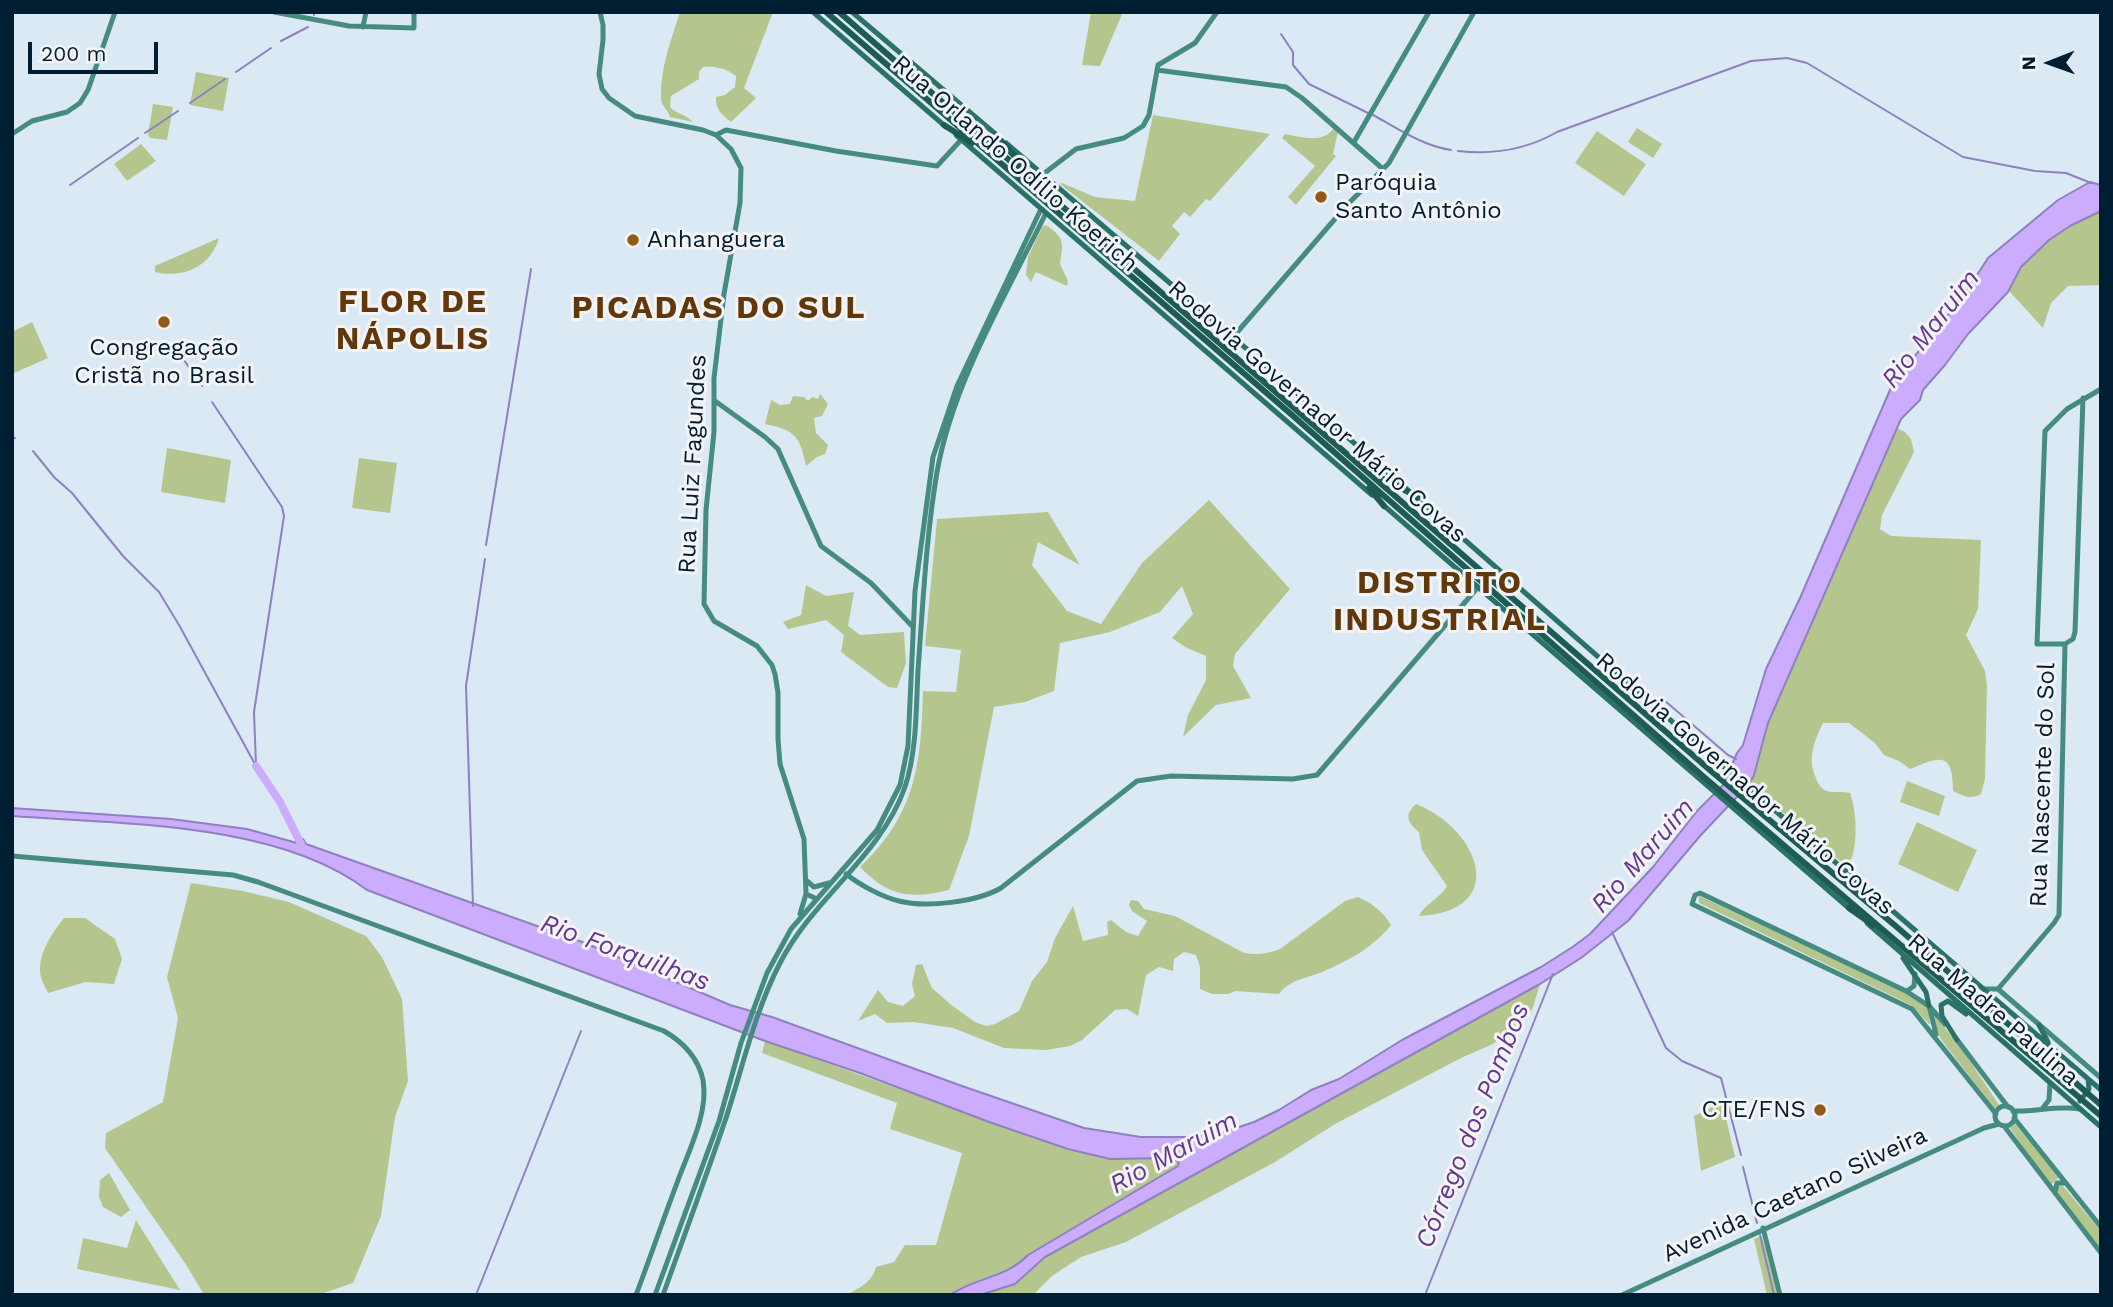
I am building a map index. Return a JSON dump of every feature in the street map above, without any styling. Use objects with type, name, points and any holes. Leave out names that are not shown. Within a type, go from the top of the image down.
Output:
[{"type":"highway","name":"Rodovia Governador Mário Covas","points":[[826,12],[1139,282],[1736,809],[2101,1116]]},
{"type":"highway","name":"Rodovia Governador Mário Covas","points":[[839,12],[1711,771],[1898,928],[2101,1105]]},
{"type":"highway","points":[[944,125],[992,156]]},
{"type":"highway","points":[[996,135],[1037,183]]},
{"type":"highway","points":[[1349,466],[1384,506]]},
{"type":"highway","points":[[1368,471],[1418,497]]},
{"type":"highway","points":[[1855,879],[1898,928]]},
{"type":"highway","points":[[1849,908],[1897,945]]},
{"type":"main road","points":[[12,134],[32,121],[67,112],[80,103],[88,90],[115,12]]},
{"type":"main road","points":[[274,12],[363,27],[414,28],[415,12]]},
{"type":"main road","points":[[363,27],[366,12]]},
{"type":"main road","points":[[600,12],[603,40],[599,74],[602,89],[609,98],[635,116],[716,135],[726,130],[934,166],[939,165],[961,140]]},
{"type":"main road","name":"Rua Orlando Odílio Koerich","points":[[813,12],[1703,780]]},
{"type":"main road","points":[[852,12],[1233,337],[1716,760],[2099,1089],[2084,1098],[2080,1108],[2066,1106],[2012,1113]]},
{"type":"main road","points":[[1042,175],[1076,149],[1125,138],[1143,126],[1150,112],[1158,65],[1195,43],[1217,12]]},
{"type":"main road","points":[[1354,142],[1429,12]]},
{"type":"main road","points":[[1233,337],[1347,205],[1383,169],[1404,137],[1474,12]]},
{"type":"main road","points":[[1157,70],[1286,87],[1383,169]]},
{"type":"main road","name":"Rua Luiz Fagundes","points":[[716,135],[731,149],[741,168],[742,181],[714,378],[714,432],[706,510],[705,604],[713,621],[757,646],[772,665],[775,674],[780,764],[804,839],[809,890]]},
{"type":"main road","points":[[656,1295],[745,1044],[773,977],[791,943],[882,822],[896,797],[903,774],[910,730],[915,591],[933,457],[957,386],[1044,211]]},
{"type":"main road","points":[[809,890],[827,885],[844,873],[876,839],[892,815],[909,772],[937,470],[948,427],[969,372],[1044,211]]},
{"type":"main road","points":[[1138,293],[1156,272]]},
{"type":"main road","points":[[2065,644],[2037,644],[2045,431],[2067,409],[2101,389]]},
{"type":"main road","name":"Rua Nascente do Sol","points":[[1998,989],[2054,923],[2059,910],[2065,644],[2073,639],[2075,632],[2083,398]]},
{"type":"main road","points":[[715,401],[778,449],[788,466],[821,546],[871,583],[914,627]]},
{"type":"main road","points":[[844,873],[886,897],[902,902],[939,902],[981,897],[1001,888],[1138,781],[1160,776],[1293,779],[1317,775],[1478,587]]},
{"type":"main road","points":[[1736,809],[1849,908]]},
{"type":"main road","points":[[12,856],[204,872],[246,879],[664,1031],[673,1037],[692,1054],[699,1066],[704,1095],[694,1135],[636,1295]]},
{"type":"main road","points":[[663,1295],[725,1119],[758,998],[778,950],[797,922],[834,879]]},
{"type":"main road","points":[[809,890],[818,897],[819,906]]},
{"type":"main road","points":[[809,890],[818,897]]},
{"type":"main road","points":[[797,922],[809,890]]},
{"type":"main road","points":[[2101,1227],[1929,1006],[1906,991],[1700,893],[1694,898],[1692,904],[1912,1009],[2101,1253]]},
{"type":"main road","points":[[1897,945],[1926,992],[1933,1029],[1941,1044]]},
{"type":"main road","name":"Rua Madre Paulina","points":[[1897,945],[1982,1024],[2101,1127]]},
{"type":"main road","points":[[1906,991],[1914,986],[1914,974]]},
{"type":"main road","points":[[1984,989],[1998,989],[2101,1078]]},
{"type":"main road","points":[[1956,1040],[1941,1013],[1942,1002],[1951,1003],[1982,1024]]},
{"type":"main road","points":[[2039,1025],[2052,1047]]},
{"type":"main road","points":[[2074,1104],[2084,1097],[2089,1089],[2088,1079]]},
{"type":"main road","points":[[2041,1109],[2049,1100],[2050,1083]]},
{"type":"main road","name":"Avenida Caetano Silveira","points":[[1984,1128],[2001,1107],[2012,1113]]},
{"type":"main road","points":[[2002,1125],[2012,1123],[2012,1113]]},
{"type":"main road","name":"Avenida Caetano Silveira","points":[[1622,1295],[1984,1128],[2002,1125]]},
{"type":"main road","points":[[2055,1193],[2057,1183],[2066,1183]]},
{"type":"main road","points":[[1763,1228],[1780,1295]]},
{"type":"green space","points":[[680,12],[773,12],[744,88],[756,98],[731,122],[720,111],[716,97],[725,95],[735,87],[736,76],[720,68],[703,67],[699,72],[699,79],[671,96],[670,107],[693,122],[670,117],[662,103],[664,65]]},
{"type":"green space","points":[[1091,12],[1123,12],[1100,66],[1082,65]]},
{"type":"green space","points":[[196,72],[229,78],[223,111],[190,105]]},
{"type":"green space","points":[[153,104],[173,107],[167,140],[150,138],[148,135]]},
{"type":"green space","points":[[1153,115],[1270,134],[1210,201],[1206,199],[1190,217],[1184,212],[1172,226],[1180,234],[1159,261],[1060,184],[1095,197],[1135,201]]},
{"type":"green space","points":[[1334,128],[1338,132],[1333,154],[1336,156],[1296,205],[1288,197],[1315,166],[1282,138],[1285,134],[1318,138]]},
{"type":"green space","points":[[1637,128],[1662,144],[1653,158],[1628,142]]},
{"type":"green space","points":[[1597,131],[1646,164],[1624,196],[1575,163]]},
{"type":"green space","points":[[141,144],[156,161],[127,181],[114,164]]},
{"type":"green space","points":[[2101,211],[2101,285],[2068,286],[2051,303],[2043,328],[2010,292],[2012,280],[2031,255],[2045,243],[2060,232]]},
{"type":"green space","points":[[1046,225],[1062,242],[1060,264],[1068,281],[1067,286],[1036,272],[1031,282],[1026,275],[1028,257],[1042,227]]},
{"type":"green space","points":[[219,238],[210,256],[195,268],[176,274],[155,272],[155,266]]},
{"type":"green space","points":[[32,322],[48,358],[12,374],[12,332]]},
{"type":"green space","points":[[820,394],[828,404],[822,416],[814,418],[816,433],[828,445],[825,454],[806,466],[795,436],[765,424],[771,400],[780,405],[790,404],[793,396],[804,397],[808,401],[812,397],[818,399]]},
{"type":"green space","points":[[1897,428],[1911,439],[1914,452],[1882,515],[1880,529],[1891,536],[1981,540],[1978,609],[1966,635],[1985,671],[1987,685],[1985,779],[1981,794],[1974,797],[1964,796],[1953,791],[1950,769],[1942,760],[1910,769],[1884,755],[1875,743],[1849,723],[1823,723],[1814,743],[1813,771],[1823,789],[1850,793],[1856,831],[1854,852],[1847,867],[1750,785],[1768,723]]},
{"type":"green space","points":[[167,448],[231,460],[225,503],[161,492]]},
{"type":"green space","points":[[359,458],[397,463],[390,513],[352,508]]},
{"type":"green space","points":[[1209,500],[1290,589],[1235,654],[1233,666],[1251,698],[1216,705],[1183,737],[1188,715],[1206,680],[1206,656],[1172,638],[1193,614],[1182,586],[1160,612],[1110,632],[1060,643],[1054,691],[1025,702],[994,707],[969,836],[949,890],[911,895],[901,893],[881,885],[860,867],[893,827],[912,786],[920,742],[923,691],[956,692],[961,650],[925,646],[937,519],[1048,512],[1080,565],[1038,542],[1032,565],[1067,611],[1101,624],[1142,563]]},
{"type":"green space","points":[[806,585],[826,596],[854,592],[848,626],[860,635],[904,632],[906,663],[897,688],[888,687],[841,652],[844,635],[826,620],[788,629],[783,622],[801,615]]},
{"type":"green space","points":[[1907,781],[1945,796],[1939,816],[1900,802]]},
{"type":"green space","points":[[1416,804],[1438,815],[1456,831],[1469,849],[1476,867],[1475,885],[1466,900],[1448,911],[1419,916],[1447,886],[1422,850],[1419,832],[1408,818]]},
{"type":"green space","points":[[1917,822],[1977,850],[1958,892],[1898,864]]},
{"type":"green space","points":[[191,883],[289,902],[366,936],[382,957],[402,999],[408,1081],[395,1117],[381,1216],[353,1283],[318,1295],[203,1293],[105,1148],[106,1133],[163,1102],[178,1018],[167,977]]},
{"type":"green space","points":[[1699,896],[1900,989],[1928,1006],[1930,1025],[1911,1005],[1699,903]]},
{"type":"green space","points":[[1358,897],[1377,908],[1391,925],[1369,947],[1341,963],[1293,982],[1279,994],[1235,991],[1229,994],[1212,994],[1200,989],[1200,967],[1196,955],[1184,952],[1174,959],[1173,971],[1159,967],[1146,975],[1138,1016],[1127,1009],[1115,1010],[1082,1040],[1070,1046],[1046,1050],[1004,1048],[953,1028],[914,1022],[887,1023],[875,1014],[858,1021],[878,990],[888,1002],[903,1006],[915,996],[912,984],[916,965],[922,964],[932,988],[950,1004],[975,1022],[986,1026],[995,1024],[1019,1011],[1032,981],[1047,962],[1055,938],[1073,906],[1083,941],[1108,935],[1107,922],[1111,920],[1126,932],[1138,936],[1147,921],[1132,911],[1129,905],[1131,900],[1138,901],[1144,909],[1175,916],[1244,953],[1258,954],[1280,949],[1345,901]]},
{"type":"green space","points":[[64,918],[85,918],[115,939],[122,959],[114,984],[86,982],[48,993],[41,977],[41,961],[50,938]]},
{"type":"green space","points":[[1540,984],[1532,1010],[1493,1044],[1335,1124],[1275,1162],[1126,1242],[1081,1257],[1052,1276],[1033,1295],[980,1295],[1015,1284],[1045,1257]]},
{"type":"green space","points":[[1931,1010],[1964,1052],[1999,1105],[1994,1108],[1943,1042],[1937,1033]]},
{"type":"green space","points":[[765,1041],[1068,1149],[1110,1159],[1169,1158],[1179,1160],[1178,1166],[1028,1255],[1010,1270],[972,1283],[950,1295],[847,1295],[869,1280],[876,1267],[894,1262],[905,1245],[936,1245],[962,1153],[890,1129],[897,1103],[762,1053]]},
{"type":"green space","points":[[1716,1105],[1723,1105],[1735,1157],[1701,1171],[1694,1116]]},
{"type":"green space","points":[[2015,1124],[2059,1177],[2050,1186],[2010,1128]]},
{"type":"green space","points":[[109,1173],[130,1210],[121,1217],[103,1207],[99,1197],[100,1180]]},
{"type":"green space","points":[[2062,1185],[2101,1231],[2101,1251],[2058,1192],[2058,1186]]},
{"type":"green space","points":[[136,1220],[180,1290],[77,1269],[83,1238],[127,1248]]},
{"type":"green space","points":[[1762,1236],[1778,1295],[1767,1295],[1754,1239]]},
{"type":"water","name":"Rio Maruim","points":[[2090,182],[2101,185],[2101,211],[2049,240],[2021,267],[2008,292],[1968,334],[1923,390],[1920,400],[1901,419],[1768,723],[1750,783],[1700,836],[1628,921],[1581,958],[1540,984],[1045,1257],[1015,1284],[980,1295],[950,1295],[1019,1263],[1028,1255],[1178,1166],[1179,1161],[1169,1158],[1110,1159],[1068,1149],[989,1122],[860,1073],[765,1041],[367,890],[331,868],[289,851],[197,830],[12,816],[12,808],[171,819],[247,829],[297,843],[296,840],[303,839],[306,844],[585,943],[730,1005],[772,1017],[1084,1128],[1141,1137],[1218,1134],[1254,1122],[1311,1090],[1339,1079],[1402,1040],[1541,967],[1590,934],[1653,867],[1697,811],[1724,784],[1743,745],[1766,669],[1800,598],[1893,383],[1964,295],[1988,258],[2058,200]]},
{"type":"waterway","points":[[281,41],[308,27]]},
{"type":"waterway","points":[[1281,34],[1293,52],[1293,65],[1309,84],[1368,113]]},
{"type":"waterway","points":[[236,72],[271,48]]},
{"type":"waterway","points":[[1458,151],[1484,152],[1522,147],[1751,61],[1787,58],[1807,63],[1963,157],[2035,171],[2066,173],[2091,183]]},
{"type":"waterway","points":[[190,103],[225,79]]},
{"type":"waterway","points":[[145,133],[178,111]]},
{"type":"waterway","points":[[1373,115],[1420,141],[1451,150]]},
{"type":"waterway","points":[[70,185],[138,138]]},
{"type":"waterway","points":[[486,545],[531,269]]},
{"type":"waterway","points":[[181,356],[202,386]]},
{"type":"waterway","points":[[212,402],[282,507],[284,516],[254,712],[256,765]]},
{"type":"waterway","points":[[33,451],[54,477],[72,493],[123,556],[159,592],[256,766]]},
{"type":"waterway","points":[[473,906],[466,686],[485,559]]},
{"type":"waterway","points":[[1664,700],[1736,759]]},
{"type":"waterway","points":[[256,766],[280,802],[303,848]]},
{"type":"waterway","name":"Rio Maruim","points":[[1612,932],[1666,1048],[1682,1061],[1721,1078],[1741,1155]]},
{"type":"waterway","name":"Córrego dos Pombos","points":[[1425,1295],[1553,974]]},
{"type":"waterway","points":[[476,1295],[581,1031]]},
{"type":"waterway","points":[[1743,1167],[1757,1223]]},
{"type":"waterway","points":[[1760,1235],[1774,1295]]},
{"type":"place","name":"Paróquia Santo Antônio","points":[[1321,197]]},
{"type":"place","name":"Anhanguera","points":[[633,240]]},
{"type":"place","name":"Congregação Cristã no Brasil","points":[[164,322]]},
{"type":"place","name":"CTE/FNS","points":[[1820,1110]]},
{"type":"district","name":"PICADAS DO SUL","points":[[719,309]]},
{"type":"district","name":"FLOR DE NÁPOLIS","points":[[413,322]]},
{"type":"district","name":"DISTRITO INDUSTRIAL","points":[[1440,602]]},
{"type":"water label","name":"Rio Forquilhas","points":[[625,953]]}]
